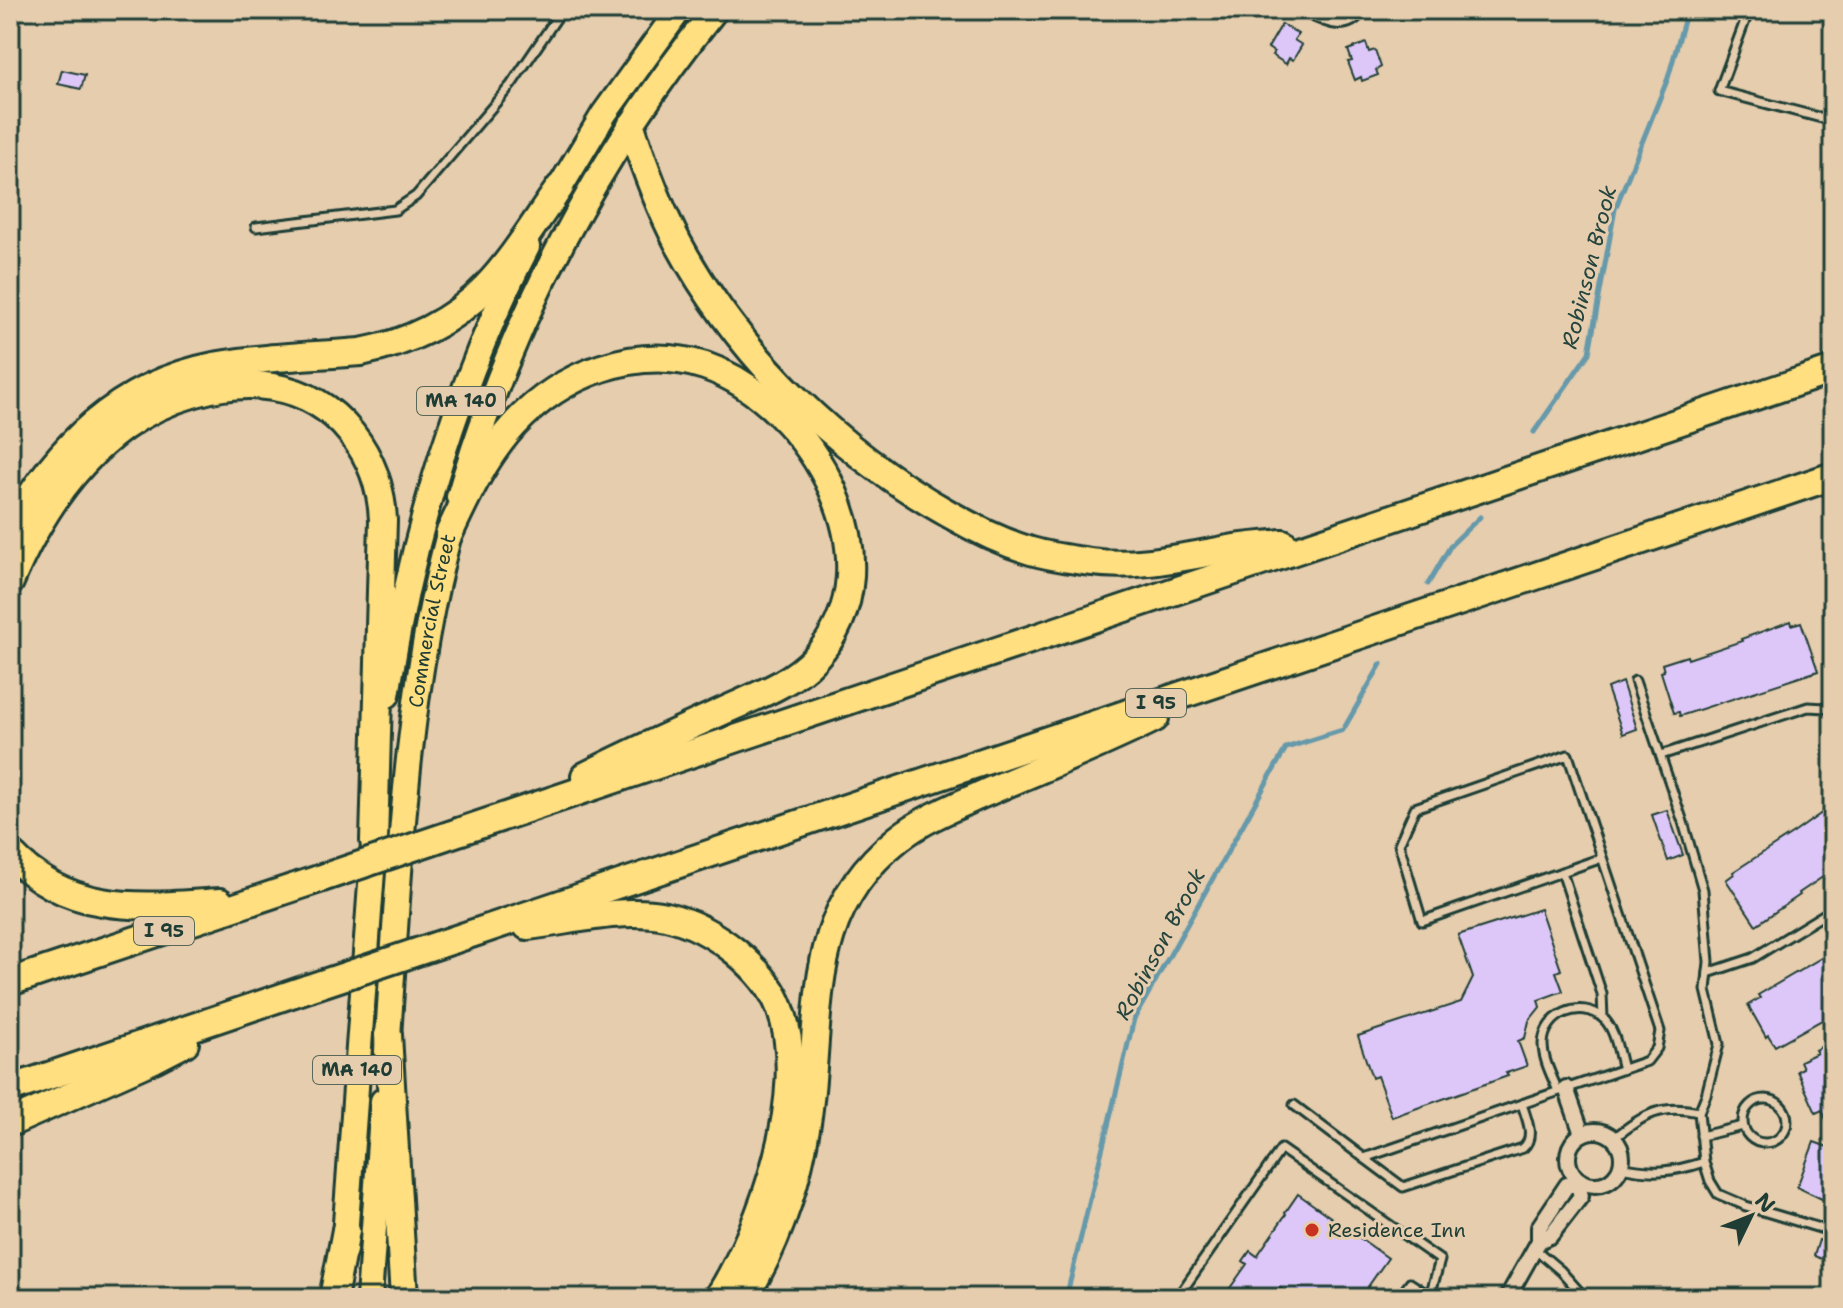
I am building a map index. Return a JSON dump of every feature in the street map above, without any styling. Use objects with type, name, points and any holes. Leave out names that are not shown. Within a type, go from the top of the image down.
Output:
[{"type":"highway","points":[[631,126],[644,168],[668,223],[695,271],[736,330],[780,382],[829,429],[866,460],[931,504],[974,528],[1016,546],[1047,555],[1095,562],[1159,562],[1229,549],[1338,536]]},
{"type":"highway","points":[[10,530],[34,490],[75,440],[109,410],[146,388],[214,366],[379,348],[409,338],[447,318],[481,293],[495,277],[560,187]]},
{"type":"highway","points":[[449,534],[488,458],[530,409],[556,389],[591,371],[626,361],[653,358],[713,369],[743,385],[771,406],[796,431],[818,461],[834,492],[844,526],[850,571],[844,609],[827,644],[808,665],[778,686],[619,758],[514,814]]},
{"type":"highway","name":"I 95","points":[[10,982],[1833,370]]},
{"type":"highway","points":[[10,582],[38,526],[71,478],[96,450],[141,416],[184,397],[239,386],[281,388],[324,407],[347,427],[364,450],[376,476],[382,501],[374,841]]},
{"type":"highway","name":"I 95","points":[[10,1089],[1833,476]]},
{"type":"highway","points":[[744,1298],[779,1226],[803,1145],[828,938],[845,902],[866,871],[897,839],[925,821],[1124,733],[1239,675]]},
{"type":"highway","points":[[10,853],[48,884],[100,903],[143,906],[255,900]]},
{"type":"highway","points":[[480,931],[617,914],[663,916],[697,926],[724,943],[750,964],[769,988],[783,1015],[788,1050],[789,1081],[782,1134],[760,1214],[718,1298]]},
{"type":"highway","points":[[10,1123],[154,1059],[253,1007]]},
{"type":"highway","points":[[388,1035],[404,1298]]},
{"type":"highway","points":[[333,1298],[346,1230]]},
{"type":"main road","name":"Commercial Street","points":[[341,1298],[381,751],[407,583],[428,500],[454,419],[490,327],[520,262],[604,114],[679,10]]},
{"type":"main road","name":"Commercial Street","points":[[369,1298],[412,727],[427,630],[449,534],[481,427],[517,335],[572,222],[631,126],[715,10]]},
{"type":"street","points":[[1307,10],[1332,21],[1347,21],[1359,10]]},
{"type":"street","points":[[1562,1090],[1582,1134]]},
{"type":"street","points":[[1507,1298],[1537,1245],[1539,1227],[1567,1185],[1605,1183],[1621,1167],[1622,1151],[1609,1134],[1595,1130],[1582,1134],[1572,1144],[1568,1158],[1572,1172],[1580,1183]]},
{"type":"lane","points":[[256,227],[395,210],[406,204],[511,85],[562,10]]},
{"type":"lane","points":[[1749,10],[1719,91],[1833,121]]},
{"type":"lane","points":[[1635,681],[1703,890],[1709,962],[1706,990],[1719,1044],[1699,1112],[1704,1162],[1710,1181],[1718,1194],[1833,1232]]},
{"type":"lane","points":[[1661,755],[1808,707],[1826,708],[1833,712]]},
{"type":"lane","points":[[1364,1158],[1647,1061],[1657,1048],[1660,1031],[1568,755],[1415,808],[1399,844],[1422,921],[1602,858]]},
{"type":"lane","points":[[1562,872],[1602,994],[1603,1018]]},
{"type":"lane","points":[[1708,973],[1753,958],[1833,909]]},
{"type":"lane","points":[[1562,1090],[1545,1056],[1544,1037],[1560,1015],[1577,1009],[1603,1018],[1613,1034],[1623,1069]]},
{"type":"lane","points":[[1760,1100],[1773,1101],[1786,1116],[1785,1130],[1770,1143],[1756,1142],[1743,1126],[1744,1113],[1760,1100]]},
{"type":"lane","points":[[1294,1105],[1403,1187],[1523,1148],[1531,1136],[1522,1104]]},
{"type":"lane","points":[[1614,1138],[1662,1109],[1681,1108],[1699,1112]]},
{"type":"lane","points":[[1701,1136],[1743,1126]]},
{"type":"lane","points":[[1177,1298],[1281,1149],[1440,1260],[1432,1297],[1410,1283],[1399,1298]]},
{"type":"lane","points":[[1621,1167],[1661,1172],[1704,1162]]},
{"type":"lane","points":[[1537,1245],[1585,1298]]},
{"type":"building","points":[[1282,24],[1298,34],[1294,40],[1302,45],[1293,60],[1289,58],[1286,64],[1272,55],[1274,52],[1268,48]]},
{"type":"building","points":[[1366,43],[1369,52],[1375,50],[1381,67],[1376,70],[1378,75],[1362,81],[1361,77],[1355,80],[1348,62],[1352,61],[1348,50]]},
{"type":"building","points":[[62,70],[85,75],[81,89],[58,84]]},
{"type":"building","points":[[1791,621],[1792,625],[1801,622],[1818,671],[1680,716],[1679,712],[1674,713],[1661,672],[1664,671],[1662,664],[1742,641]]},
{"type":"building","points":[[1622,682],[1637,729],[1623,734],[1607,688]]},
{"type":"building","points":[[1833,805],[1833,870],[1756,925],[1726,880],[1733,872]]},
{"type":"building","points":[[1667,810],[1683,855],[1668,861],[1652,815]]},
{"type":"building","points":[[1540,909],[1561,970],[1556,972],[1563,991],[1538,1000],[1540,1007],[1529,1021],[1525,1038],[1518,1041],[1527,1066],[1506,1073],[1508,1076],[1392,1117],[1377,1076],[1372,1078],[1358,1036],[1461,1002],[1473,978],[1458,935]]},
{"type":"building","points":[[1833,951],[1833,1014],[1775,1046],[1768,1035],[1766,1037],[1748,1005],[1760,998],[1758,995]]},
{"type":"building","points":[[1827,1044],[1828,1047],[1833,1044],[1833,1135],[1822,1110],[1816,1113],[1797,1071],[1803,1068],[1800,1061]]},
{"type":"building","points":[[1814,1142],[1833,1149],[1833,1199],[1827,1197],[1826,1201],[1797,1187]]},
{"type":"building","name":"Residence Inn","points":[[1298,1194],[1388,1258],[1360,1298],[1294,1298],[1280,1288],[1273,1298],[1223,1298],[1247,1264],[1243,1261],[1250,1251],[1257,1256]]},
{"type":"building","points":[[1819,1240],[1833,1245],[1833,1263],[1814,1256]]},
{"type":"waterway","name":"Robinson Brook","points":[[1534,432],[1589,353],[1615,209],[1668,78],[1687,10]]},
{"type":"waterway","name":"Robinson Brook","points":[[1428,584],[1451,545],[1480,517]]},
{"type":"waterway","name":"Robinson Brook","points":[[1061,1298],[1067,1294],[1134,1019],[1286,748],[1343,730],[1381,664]]},
{"type":"place","name":"Residence Inn","points":[[1312,1230]]}]
